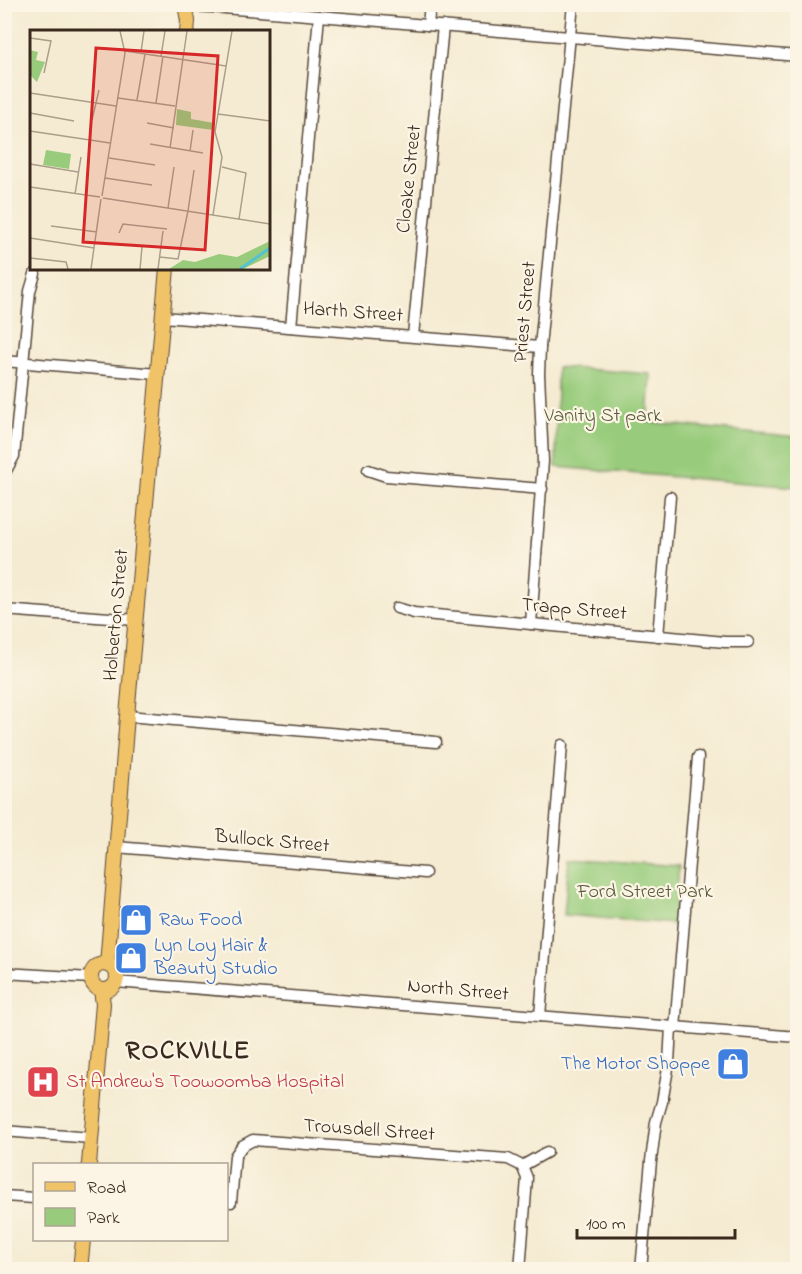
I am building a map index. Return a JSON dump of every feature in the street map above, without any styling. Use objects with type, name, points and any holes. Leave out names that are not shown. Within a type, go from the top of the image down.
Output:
[{"type":"main road","points":[[186,5],[187,30]]},
{"type":"main road","name":"Holberton Street","points":[[107,965],[167,270]]},
{"type":"main road","points":[[100,965],[107,965],[116,974],[116,982],[111,988],[101,990],[96,987],[91,978],[95,969],[100,965]]},
{"type":"main road","points":[[89,1163],[103,1004],[101,990]]},
{"type":"main road","points":[[80,1269],[83,1241]]},
{"type":"street","points":[[428,24],[430,4]]},
{"type":"street","name":"Priest Street","points":[[531,624],[543,461],[540,347],[573,4]]},
{"type":"street","points":[[186,5],[295,9],[319,16],[798,56]]},
{"type":"street","points":[[291,327],[319,16]]},
{"type":"street","name":"Cloake Street","points":[[413,336],[443,26]]},
{"type":"street","points":[[4,474],[14,456],[30,291],[35,274]]},
{"type":"street","name":"Harth Street","points":[[163,317],[540,347]]},
{"type":"street","points":[[4,361],[158,374]]},
{"type":"street","points":[[368,470],[386,476],[542,489]]},
{"type":"street","points":[[658,636],[670,497]]},
{"type":"street","name":"Trapp Street","points":[[397,608],[414,613],[725,642],[748,642]]},
{"type":"street","points":[[4,610],[136,620]]},
{"type":"street","points":[[127,716],[436,742]]},
{"type":"street","points":[[540,1016],[562,745]]},
{"type":"street","points":[[640,1269],[656,1122],[669,1064],[698,757]]},
{"type":"street","name":"Bullock Street","points":[[116,847],[425,873]]},
{"type":"street","points":[[4,972],[91,978]]},
{"type":"street","name":"North Street","points":[[116,982],[798,1038]]},
{"type":"street","points":[[4,1131],[90,1138]]},
{"type":"street","name":"Trousdell Street","points":[[231,1202],[235,1156],[242,1146],[253,1140],[508,1159],[522,1166]]},
{"type":"street","points":[[520,1269],[527,1178],[522,1166],[547,1152]]},
{"type":"street","points":[[4,1196],[33,1198]]},
{"type":"green space","name":"Vanity St park","points":[[557,367],[651,374],[648,422],[797,437],[797,487],[556,467]]},
{"type":"green space","name":"Ford Street Park","points":[[569,858],[679,866],[674,924],[564,915]]},
{"type":"place","name":"Raw Food","points":[[136,920]]},
{"type":"place","name":"Lyn Loy Hair & Beauty Studio","points":[[131,958]]},
{"type":"place","name":"The Motor Shoppe","points":[[733,1064]]},
{"type":"place","name":"St Andrew's Toowoomba Hospital","points":[[43,1082]]},
{"type":"district","name":"ROCKVILLE","points":[[188,1052]]}]
